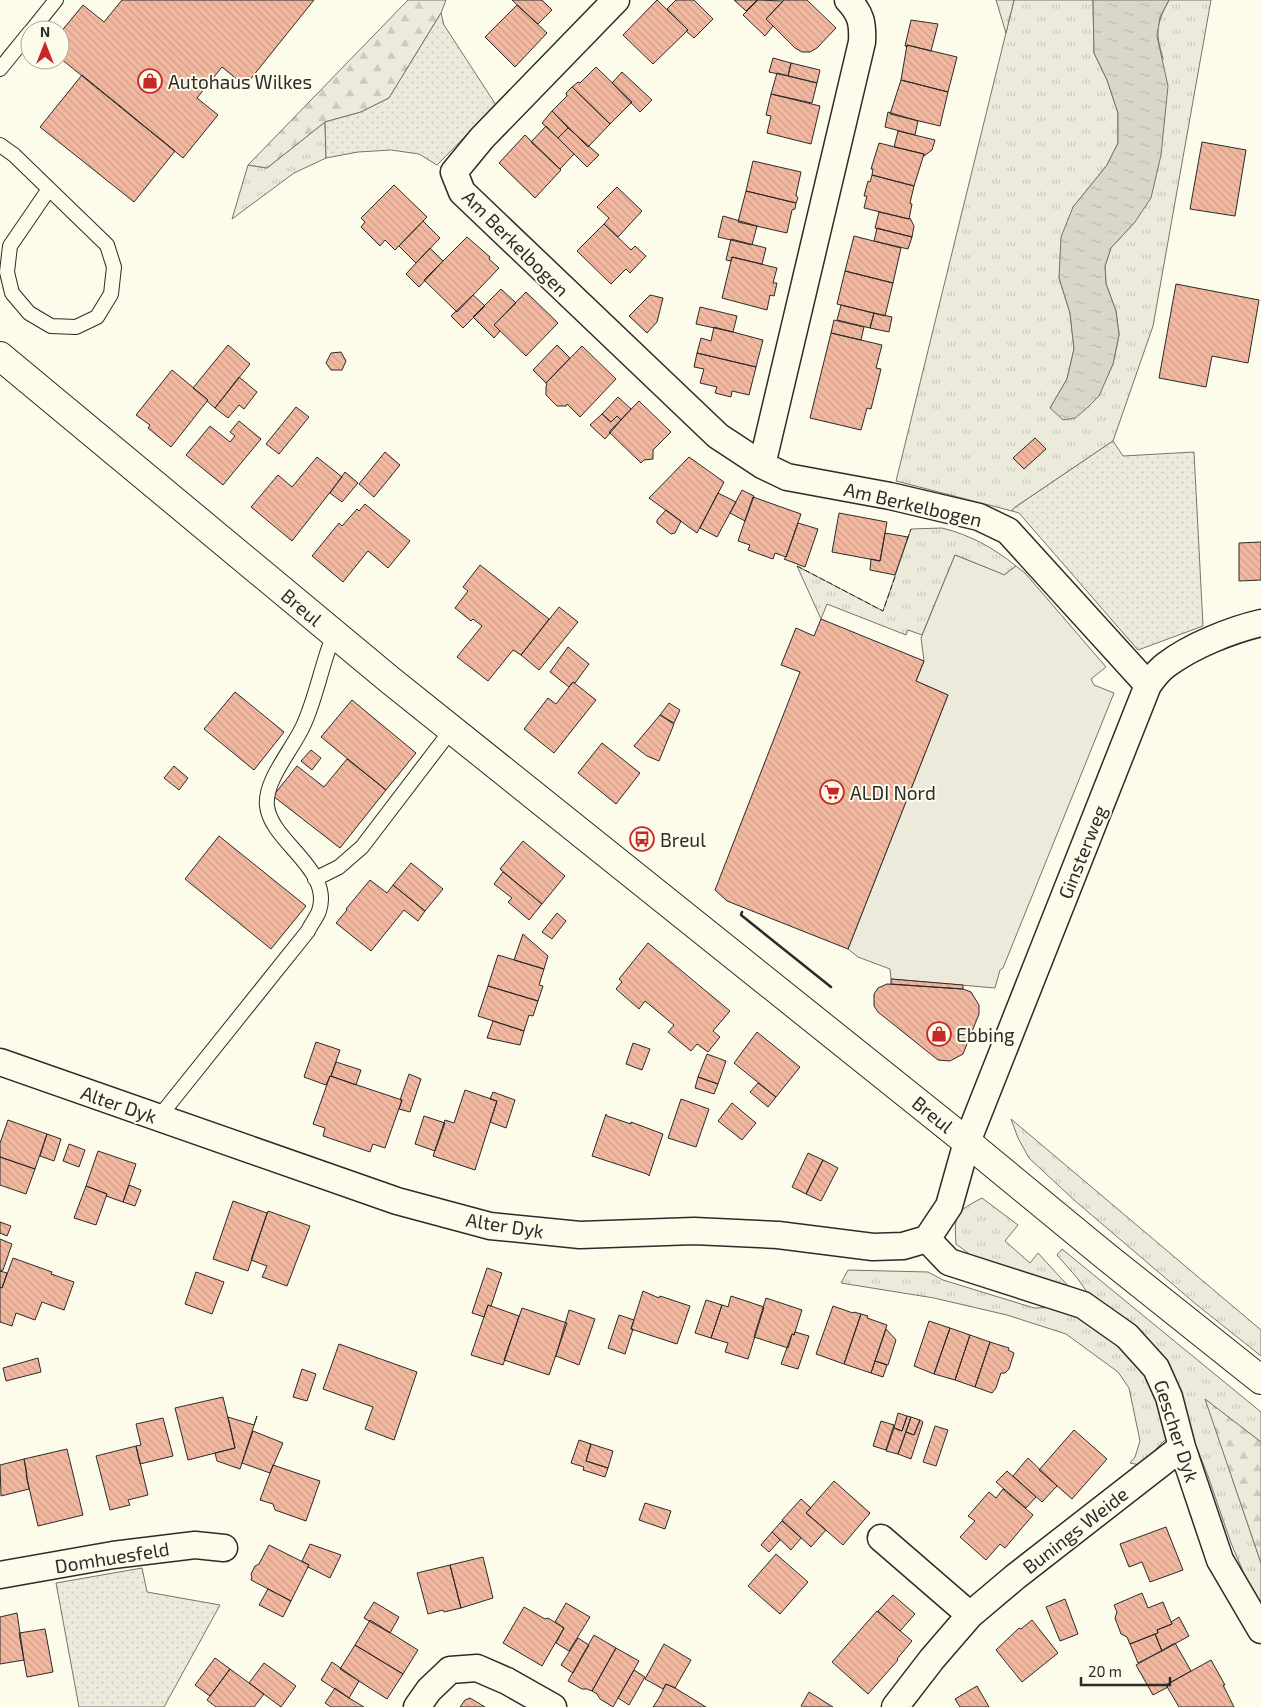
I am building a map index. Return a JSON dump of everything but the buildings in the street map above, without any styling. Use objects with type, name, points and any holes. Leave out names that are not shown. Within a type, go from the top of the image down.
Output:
[{"type":"main road","name":"Breul","points":[[0,356],[334,634],[1261,1380]]},
{"type":"street","name":"Am Berkelbogen","points":[[616,0],[482,138],[454,172],[462,192],[718,436],[762,465],[787,477],[890,496],[979,517],[1008,531],[1148,685]]},
{"type":"street","points":[[762,465],[862,42],[863,24],[855,8],[848,0]]},
{"type":"street","name":"Ginsterweg","points":[[967,1142],[1148,685],[1164,666],[1189,650],[1246,626],[1261,623]]},
{"type":"street","name":"Alter Dyk","points":[[0,1062],[305,1170],[398,1201],[490,1226],[580,1235],[694,1231],[778,1235],[873,1247],[903,1246],[927,1239]]},
{"type":"street","points":[[927,1239],[949,1206],[967,1142]]},
{"type":"street","name":"Gescher Dyk","points":[[927,1239],[949,1262],[1083,1305],[1127,1336],[1156,1368],[1169,1397],[1182,1447],[1220,1560],[1261,1630]]},
{"type":"street","name":"Bunings Weide","points":[[895,1707],[932,1659],[970,1615],[1015,1577],[1182,1447]]},
{"type":"street","points":[[881,1538],[970,1615]]},
{"type":"street","name":"Domhuesfeld","points":[[0,1575],[122,1554],[194,1545],[224,1548]]},
{"type":"street","points":[[416,1707],[429,1690],[450,1670],[476,1668],[507,1681],[553,1707]]},
{"type":"lane","points":[[40,20],[56,0]]},
{"type":"lane","points":[[0,68],[20,44]]},
{"type":"lane","points":[[0,144],[14,155],[107,245],[114,267],[111,294],[97,317],[76,327],[51,326],[29,313],[12,293],[7,272],[10,246],[50,190]]},
{"type":"lane","points":[[158,1117],[308,931],[319,910],[321,890],[308,866],[269,817],[266,805],[273,779],[304,725],[334,634]]},
{"type":"lane","points":[[315,879],[339,867],[362,847],[452,729]]},
{"type":"green space","points":[[408,0],[446,0],[441,13],[389,98],[361,112],[325,122],[267,168],[248,165]]},
{"type":"green space","points":[[996,0],[1014,0],[1006,33]]},
{"type":"green space","points":[[1014,0],[1093,0],[1094,53],[1107,80],[1118,113],[1118,143],[1107,165],[1073,207],[1059,278],[1070,313],[1074,349],[1067,379],[1050,408],[1085,410],[1098,396],[1113,364],[1119,335],[1116,311],[1106,284],[1105,266],[1111,248],[1135,222],[1163,58],[1158,35],[1159,22],[1169,0],[1211,0],[1153,326],[1113,441],[1012,511],[896,481]]},
{"type":"green space","points":[[441,13],[444,25],[496,105],[437,165],[419,154],[391,150],[358,152],[326,158],[325,122],[361,112],[389,98]]},
{"type":"green space","points":[[325,122],[326,158],[294,173],[232,219],[248,165],[267,168]]},
{"type":"green space","points":[[1113,441],[1123,456],[1194,452],[1203,626],[1138,650],[1019,513],[1012,511]]},
{"type":"green space","points":[[942,528],[962,534],[981,543],[999,553],[1016,566],[1004,575],[955,555],[922,635],[908,630],[906,635],[827,604],[821,619],[797,566],[883,611],[911,529]]},
{"type":"green space","points":[[1011,1119],[1261,1330],[1261,1356],[1197,1305],[1074,1200],[1029,1158],[1018,1138]]},
{"type":"green space","points":[[982,1198],[1018,1225],[1005,1241],[1030,1263],[1038,1253],[1070,1288],[976,1259],[956,1244],[955,1226],[958,1215],[966,1207]]},
{"type":"green space","points":[[1062,1249],[1261,1412],[1261,1442],[1206,1400],[1261,1563],[1261,1605],[1245,1576],[1231,1543],[1191,1433],[1078,1279],[1057,1255]]},
{"type":"green space","points":[[848,1270],[928,1272],[943,1280],[1034,1308],[1061,1307],[1118,1341],[1144,1371],[1159,1398],[1166,1439],[1140,1465],[1130,1463],[1135,1457],[1140,1441],[1129,1388],[1118,1372],[1066,1334],[1007,1315],[934,1298],[841,1283]]},
{"type":"green space","points":[[1205,1399],[1261,1442],[1261,1563]]},
{"type":"green space","points":[[142,1568],[147,1592],[220,1605],[164,1707],[79,1707],[56,1583]]},
{"type":"shaded area","points":[[955,555],[1004,575],[1016,566],[1025,573],[1106,667],[1091,679],[1094,685],[1114,693],[1003,968],[1000,970],[995,988],[891,979],[890,969],[858,957],[848,949],[948,695],[916,681],[924,661],[921,638]]},
{"type":"water","points":[[1093,0],[1169,0],[1160,17],[1157,36],[1168,86],[1161,155],[1151,198],[1135,222],[1111,248],[1105,266],[1106,284],[1116,311],[1119,335],[1113,364],[1099,396],[1075,418],[1063,420],[1050,408],[1067,379],[1074,349],[1070,313],[1059,278],[1061,237],[1073,207],[1107,165],[1118,143],[1118,113],[1107,80],[1094,53]]},
{"type":"fence","points":[[907,540],[911,529]]},
{"type":"fence","points":[[797,566],[883,611],[896,574]]},
{"type":"wall","points":[[742,912],[741,915],[831,987]]},
{"type":"place","name":"Autohaus Wilkes","points":[[150,81]]},
{"type":"place","name":"ALDI Nord","points":[[832,792]]},
{"type":"place","name":"Breul","points":[[642,839]]},
{"type":"place","name":"Ebbing","points":[[939,1034]]}]
